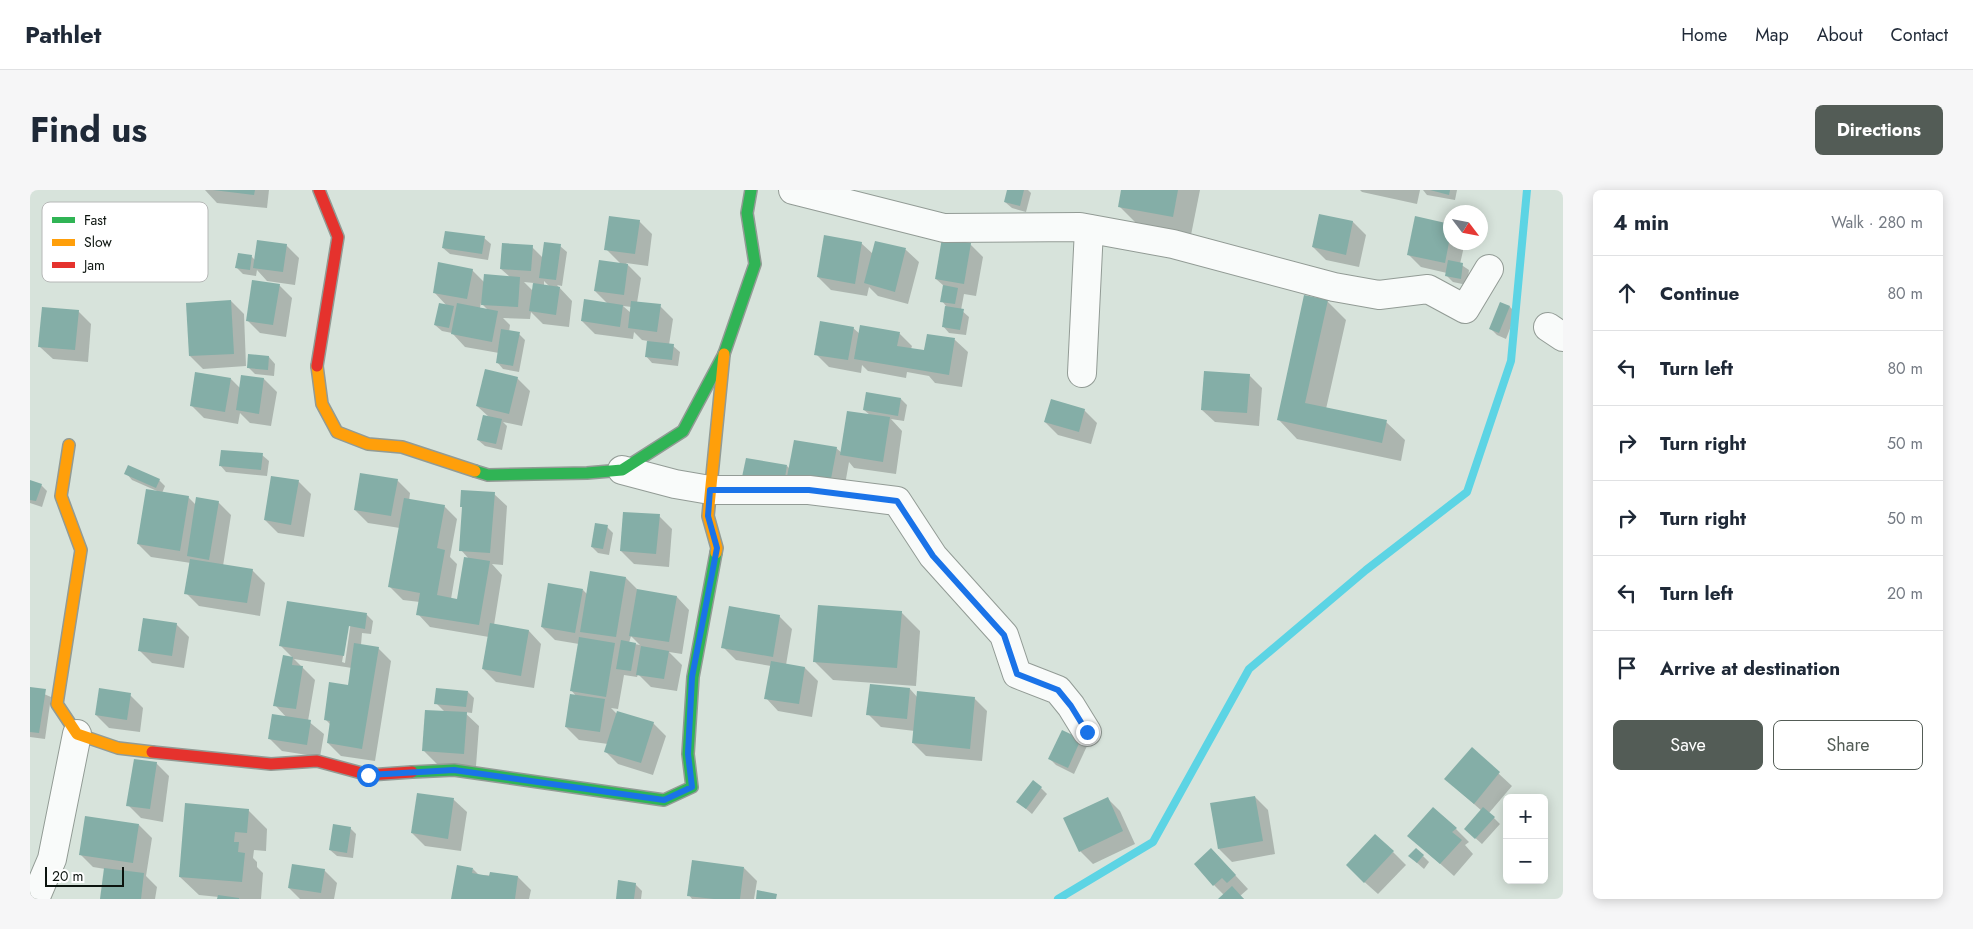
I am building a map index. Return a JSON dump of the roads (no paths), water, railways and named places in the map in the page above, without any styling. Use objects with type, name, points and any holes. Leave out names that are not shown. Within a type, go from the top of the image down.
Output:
[{"type":"street","points":[[319,190],[338,237],[317,368],[322,404],[338,432],[368,444],[402,447],[488,475],[588,473],[622,470],[675,484],[710,490],[809,490],[897,501],[933,556],[1004,635],[1017,674],[1058,690],[1071,706],[1087,732]]},
{"type":"street","points":[[622,470],[683,431],[724,354],[755,264],[747,213],[751,190]]},
{"type":"street","points":[[793,190],[944,228],[1080,227],[1172,244],[1334,287],[1379,295],[1428,289],[1465,309],[1489,269]]},
{"type":"street","points":[[1082,373],[1089,229]]},
{"type":"street","points":[[68,445],[61,496],[81,550],[57,704],[77,734],[118,748],[271,764],[317,760],[368,775],[454,770],[664,800],[692,787],[688,754],[692,677],[717,548],[708,516],[724,354]]},
{"type":"street","points":[[35,899],[52,859],[77,734]]},
{"type":"waterway","points":[[1058,899],[1153,842],[1249,669],[1366,570],[1467,492],[1511,361],[1527,190]]}]
